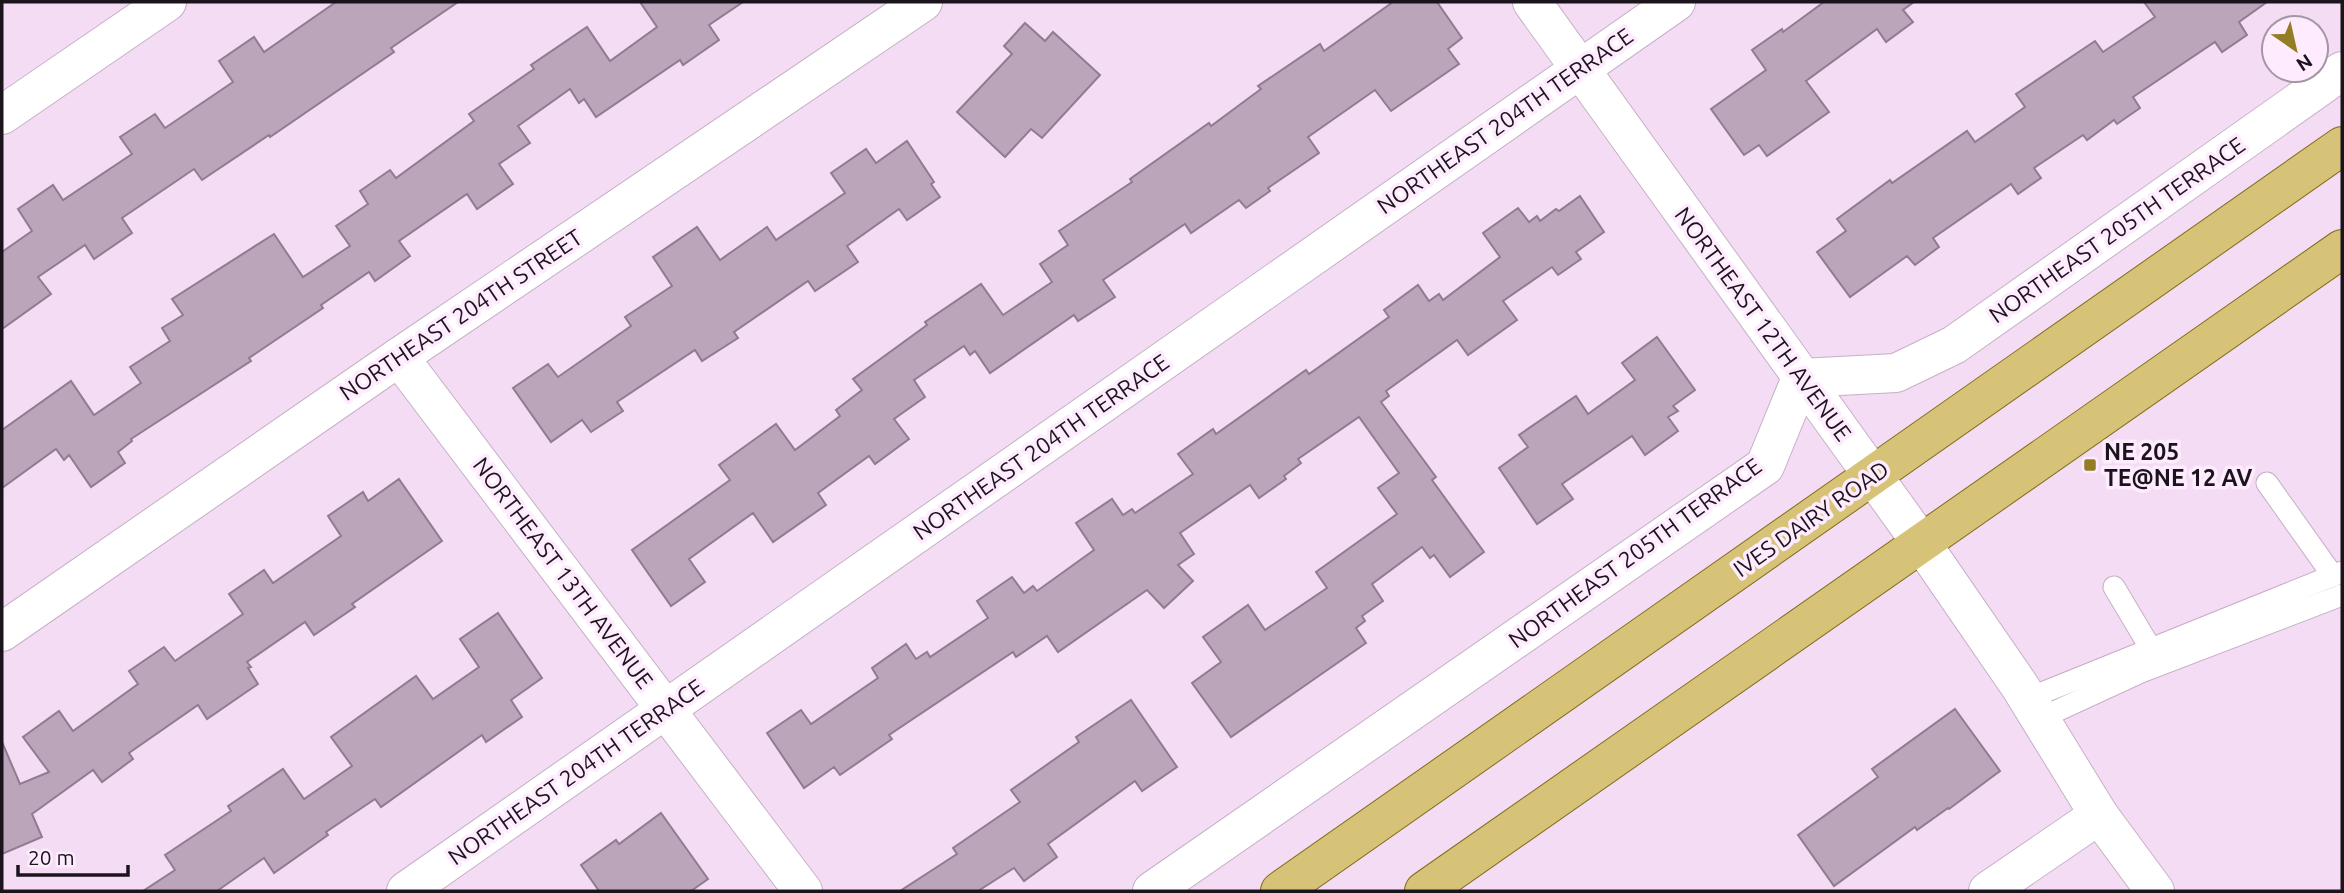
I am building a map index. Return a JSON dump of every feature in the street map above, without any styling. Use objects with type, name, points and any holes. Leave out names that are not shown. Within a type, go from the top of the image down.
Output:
[{"type":"main road","name":"IVES DAIRY ROAD","points":[[1280,891],[2342,146]]},
{"type":"main road","points":[[1424,891],[2342,249]]},
{"type":"street","points":[[2,115],[166,2]]},
{"type":"street","name":"NORTHEAST 204TH STREET","points":[[2,632],[399,356],[923,2]]},
{"type":"street","name":"NORTHEAST 12TH AVENUE","points":[[1532,2],[1922,544],[2033,709],[2099,815],[2155,891]]},
{"type":"street","name":"NORTHEAST 204TH TERRACE","points":[[406,891],[1676,2]]},
{"type":"street","name":"NORTHEAST 205TH TERRACE","points":[[1152,891],[1765,466],[1801,378],[1896,373],[1954,345],[2342,71]]},
{"type":"street","name":"NORTHEAST 13TH AVENUE","points":[[399,356],[803,891]]},
{"type":"street","points":[[1988,891],[2099,815]]},
{"type":"lane","points":[[2033,709],[2151,649],[2338,574],[2267,483]]},
{"type":"lane","points":[[2114,587],[2151,649]]},
{"type":"lane","points":[[2033,709],[2141,672],[2342,595]]},
{"type":"building","points":[[336,2],[458,2],[391,48],[394,52],[270,137],[269,135],[202,180],[194,169],[122,218],[132,233],[94,259],[85,245],[38,277],[51,294],[2,329],[2,252],[32,231],[18,209],[53,185],[63,200],[132,154],[120,137],[155,114],[165,128],[233,82],[219,61],[254,37],[264,52]]},
{"type":"building","points":[[640,2],[743,2],[709,25],[719,40],[683,65],[680,60],[596,117],[584,99],[579,103],[570,89],[518,126],[530,143],[499,164],[513,184],[477,209],[467,194],[399,241],[410,256],[375,281],[369,272],[321,305],[323,308],[249,358],[251,361],[131,439],[132,441],[118,452],[125,463],[91,487],[69,455],[64,460],[56,449],[2,488],[2,430],[71,381],[94,415],[141,383],[130,367],[170,341],[162,328],[183,315],[172,299],[274,234],[303,277],[350,246],[336,226],[368,204],[360,191],[390,170],[396,178],[474,121],[469,114],[534,69],[531,65],[587,27],[610,61],[657,27]]},
{"type":"building","points":[[1393,2],[1437,2],[1462,38],[1448,49],[1459,64],[1391,111],[1375,90],[1308,137],[1319,153],[1268,188],[1270,191],[1246,208],[1239,200],[1191,233],[1185,224],[1103,280],[1115,297],[1078,321],[1074,315],[990,373],[975,351],[970,355],[964,346],[914,380],[925,397],[894,419],[909,439],[875,464],[869,456],[818,493],[826,505],[773,542],[753,513],[689,559],[705,582],[671,606],[632,550],[730,480],[719,465],[776,424],[795,450],[840,416],[836,410],[862,390],[853,379],[927,325],[925,322],[981,284],[1003,315],[1052,282],[1040,264],[1068,245],[1059,231],[1132,182],[1130,179],[1209,123],[1211,126],[1261,89],[1258,86],[1320,44],[1324,51]]},
{"type":"building","points":[[1824,2],[1914,2],[1903,10],[1913,22],[1886,42],[1877,29],[1806,81],[1829,112],[1767,156],[1759,145],[1744,155],[1711,109],[1766,70],[1752,50],[1782,29],[1783,32]]},
{"type":"building","points":[[2144,2],[2267,2],[2239,22],[2247,35],[2222,52],[2215,42],[2133,97],[2140,108],[2117,124],[2114,120],[2087,140],[2083,135],[2034,168],[2041,178],[2018,194],[2011,184],[1933,238],[1939,247],[1915,265],[1907,256],[1850,297],[1817,252],[1846,231],[1837,219],[1890,180],[1892,183],[1967,131],[1975,142],[2025,107],[2016,94],[2095,41],[2103,52],[2155,17]]},
{"type":"building","points":[[1025,23],[1045,41],[1053,32],[1100,75],[1042,138],[1031,129],[1005,157],[957,112],[1012,54],[1004,46]]},
{"type":"building","points":[[907,141],[934,182],[931,184],[940,197],[907,220],[899,209],[847,246],[858,262],[815,291],[808,281],[734,332],[738,338],[702,361],[695,350],[617,402],[623,411],[591,432],[582,420],[551,442],[513,388],[548,364],[558,377],[631,326],[625,317],[672,286],[653,257],[697,227],[720,260],[767,227],[776,240],[845,193],[831,173],[866,149],[876,163]]},
{"type":"building","points":[[1580,196],[1604,232],[1576,252],[1581,259],[1558,275],[1552,267],[1503,301],[1517,320],[1468,355],[1457,340],[1386,391],[1389,396],[1381,402],[1436,477],[1432,480],[1484,552],[1450,577],[1434,555],[1430,558],[1422,547],[1372,584],[1383,601],[1362,616],[1365,621],[1356,628],[1366,643],[1231,737],[1192,683],[1221,662],[1203,637],[1248,605],[1265,630],[1327,588],[1316,572],[1397,514],[1378,488],[1399,473],[1359,417],[1298,459],[1301,463],[1284,476],[1286,479],[1259,498],[1250,485],[1180,533],[1194,554],[1178,565],[1193,581],[1164,608],[1147,590],[1058,652],[1047,636],[1016,657],[1013,652],[889,735],[892,739],[840,775],[834,767],[804,788],[767,733],[801,710],[811,724],[878,678],[872,668],[906,644],[916,659],[927,652],[930,657],[988,618],[977,601],[1012,577],[1024,593],[1033,586],[1037,591],[1094,550],[1076,523],[1112,499],[1123,515],[1132,509],[1135,513],[1193,474],[1178,454],[1213,429],[1216,434],[1306,370],[1309,374],[1389,317],[1384,310],[1418,285],[1429,301],[1439,294],[1443,300],[1500,257],[1483,233],[1518,208],[1529,222],[1537,216],[1540,221]]},
{"type":"building","points":[[1657,337],[1695,390],[1673,406],[1678,411],[1668,417],[1678,431],[1645,455],[1632,436],[1562,484],[1573,499],[1537,524],[1499,468],[1528,447],[1519,435],[1576,396],[1588,414],[1635,380],[1622,363]]},
{"type":"building","points":[[399,479],[442,541],[352,604],[355,607],[314,635],[305,622],[247,662],[258,684],[207,719],[198,705],[129,753],[133,759],[102,782],[93,770],[32,814],[42,837],[2,854],[2,742],[20,784],[49,772],[23,737],[59,711],[73,731],[138,684],[129,671],[164,647],[175,661],[243,614],[229,594],[264,570],[273,583],[341,536],[328,516],[363,492],[368,501]]},
{"type":"building","points":[[498,613],[542,678],[511,700],[522,717],[486,742],[482,735],[381,807],[375,799],[326,832],[328,835],[274,873],[264,858],[217,891],[143,891],[175,870],[165,855],[231,811],[228,806],[283,769],[304,799],[352,766],[331,737],[416,676],[433,699],[479,667],[460,639]]},
{"type":"building","points":[[1131,700],[1177,767],[1142,791],[1135,781],[1048,844],[1057,857],[1024,881],[1014,868],[978,891],[900,891],[957,854],[953,848],[1020,802],[1011,790],[1079,742],[1076,737]]},
{"type":"building","points":[[1955,709],[2000,771],[1949,809],[1917,830],[1915,827],[1834,886],[1798,835],[1878,777],[1872,769]]},
{"type":"building","points":[[661,813],[708,879],[691,891],[599,891],[581,865],[616,840],[619,844]]},
{"type":"place","name":"NE 205 TE@NE 12 AV","points":[[2090,465]]}]
